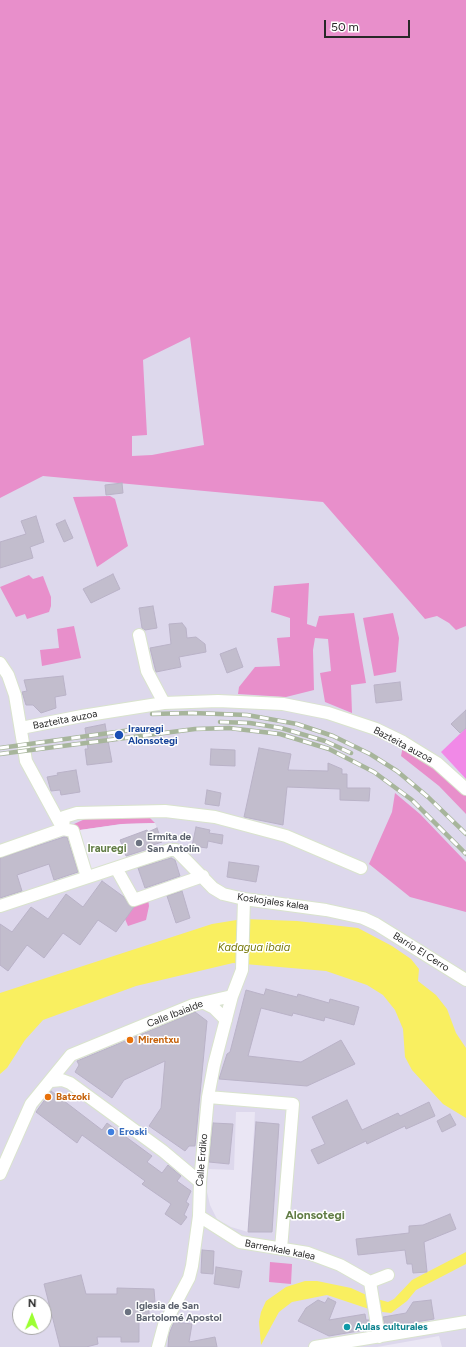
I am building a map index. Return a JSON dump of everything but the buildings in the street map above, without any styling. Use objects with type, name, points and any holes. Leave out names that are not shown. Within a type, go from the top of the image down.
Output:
[{"type":"street","points":[[139,635],[147,671],[164,703]]},
{"type":"street","points":[[0,663],[8,675],[15,696],[21,728]]},
{"type":"street","name":"Bazteita auzoa","points":[[87,877],[73,831],[63,829],[26,761],[21,728],[164,703],[218,701],[260,702],[306,707],[376,729],[403,742],[437,763],[466,789]]},
{"type":"street","points":[[0,851],[63,829],[64,817],[77,813],[165,811],[215,817],[286,836],[361,868]]},
{"type":"street","name":"Koskojales kalea","points":[[0,906],[173,850],[180,852],[213,888],[218,891],[244,899],[326,910],[363,918],[376,924]]},
{"type":"street","points":[[116,868],[137,898],[203,876]]},
{"type":"street","name":"Calle Erdiko","points":[[158,1347],[164,1325],[188,1278],[192,1266],[199,1216],[200,1182],[208,1097],[214,1065],[232,996],[242,970],[244,899]]},
{"type":"street","name":"Barrio El Cerro","points":[[376,924],[466,980]]},
{"type":"street","name":"Calle Ibaialde","points":[[0,1174],[31,1104],[71,1055],[193,1005],[232,996]]},
{"type":"street","points":[[204,1003],[214,1008],[226,1020]]},
{"type":"street","points":[[66,1061],[66,1077],[70,1083]]},
{"type":"street","points":[[51,1081],[62,1080],[70,1083],[178,1163],[200,1182]]},
{"type":"street","points":[[208,1097],[293,1104],[281,1249]]},
{"type":"street","points":[[178,1163],[192,1161],[203,1155]]},
{"type":"street","name":"Barrenkale kalea","points":[[199,1216],[240,1242],[308,1253],[340,1265],[370,1282]]},
{"type":"street","points":[[379,1337],[370,1282],[388,1276]]},
{"type":"street","points":[[315,1347],[466,1322]]},
{"type":"shaded area","points":[[0,0],[466,0],[466,626],[456,630],[449,623],[437,616],[425,619],[323,502],[43,476],[0,498]],"holes":[[[190,337],[204,445],[152,455],[132,456],[132,436],[147,435],[143,360]]]},
{"type":"shaded area","points":[[110,496],[115,499],[128,546],[97,567],[73,497]]},
{"type":"shaded area","points":[[29,575],[33,579],[43,576],[51,597],[51,606],[49,612],[27,619],[25,614],[16,617],[0,587]]},
{"type":"shaded area","points":[[309,583],[307,624],[316,627],[319,616],[354,613],[366,683],[351,685],[352,713],[325,702],[320,673],[331,671],[328,639],[315,638],[313,650],[314,690],[286,697],[238,694],[239,687],[255,667],[280,666],[277,638],[290,637],[290,618],[271,612],[274,586]]},
{"type":"shaded area","points":[[393,613],[399,638],[396,672],[374,676],[363,618]]},
{"type":"shaded area","points":[[74,626],[81,658],[42,666],[40,650],[59,648],[57,629]]},
{"type":"shaded area","points":[[466,728],[466,779],[441,752]]},
{"type":"shaded area","points":[[403,746],[466,787],[466,814],[439,786],[401,756]]},
{"type":"shaded area","points":[[395,793],[420,814],[466,862],[466,912],[410,897],[369,864],[392,812]]},
{"type":"shaded area","points":[[115,816],[148,816],[155,823],[121,824],[73,831],[63,829],[85,819]]},
{"type":"shaded area","points":[[155,823],[157,828],[120,840],[129,864],[87,877],[73,831],[123,824]]},
{"type":"shaded area","points":[[148,899],[149,906],[146,920],[128,926],[125,919],[135,905]]},
{"type":"shaded area","points":[[236,1112],[255,1112],[248,1232],[231,1227],[217,1219],[210,1205],[207,1192],[208,1169],[234,1170]]},
{"type":"shaded area","points":[[270,1262],[292,1264],[291,1284],[269,1282]]},
{"type":"shaded area","points":[[439,1336],[442,1347],[377,1347]]},
{"type":"water","name":"Kadagua ibaia","points":[[243,919],[297,921],[358,928],[392,946],[411,959],[419,969],[418,981],[436,995],[447,1009],[456,1033],[466,1048],[466,1118],[443,1104],[412,1070],[405,1057],[403,1029],[395,1010],[383,995],[367,985],[326,971],[233,963],[136,986],[43,1020],[25,1040],[7,1068],[0,1074],[0,993],[212,924]]},
{"type":"water","points":[[466,1252],[466,1264],[416,1290],[407,1301],[391,1313],[375,1311],[327,1295],[292,1302],[279,1312],[261,1345],[259,1322],[261,1312],[266,1301],[286,1287],[305,1281],[317,1281],[351,1288],[373,1298],[388,1302],[394,1299],[412,1280]]},
{"type":"railway","points":[[152,714],[193,713],[247,715],[297,724],[333,736],[370,754],[397,771],[428,797],[466,834]]},
{"type":"railway","points":[[220,722],[250,723],[281,728],[325,741],[351,753]]},
{"type":"railway","points":[[0,754],[195,729],[229,728],[280,734],[329,749],[374,772],[412,800],[466,854]]},
{"type":"railway","points":[[0,748],[131,730]]},
{"type":"place","name":"Irauregi Alonsotegi","points":[[119,735]]},
{"type":"place","name":"Ermita de San Antolín","points":[[139,843]]},
{"type":"place","name":"Mirentxu","points":[[130,1040]]},
{"type":"place","name":"Batzoki","points":[[48,1097]]},
{"type":"place","name":"Eroski","points":[[111,1132]]},
{"type":"place","name":"Iglesia de San Bartolomé Apostol","points":[[128,1312]]},
{"type":"place","name":"Aulas culturales","points":[[347,1327]]},
{"type":"district","name":"Irauregi","points":[[107,849]]},
{"type":"district","name":"Alonsotegi","points":[[315,1215]]}]
